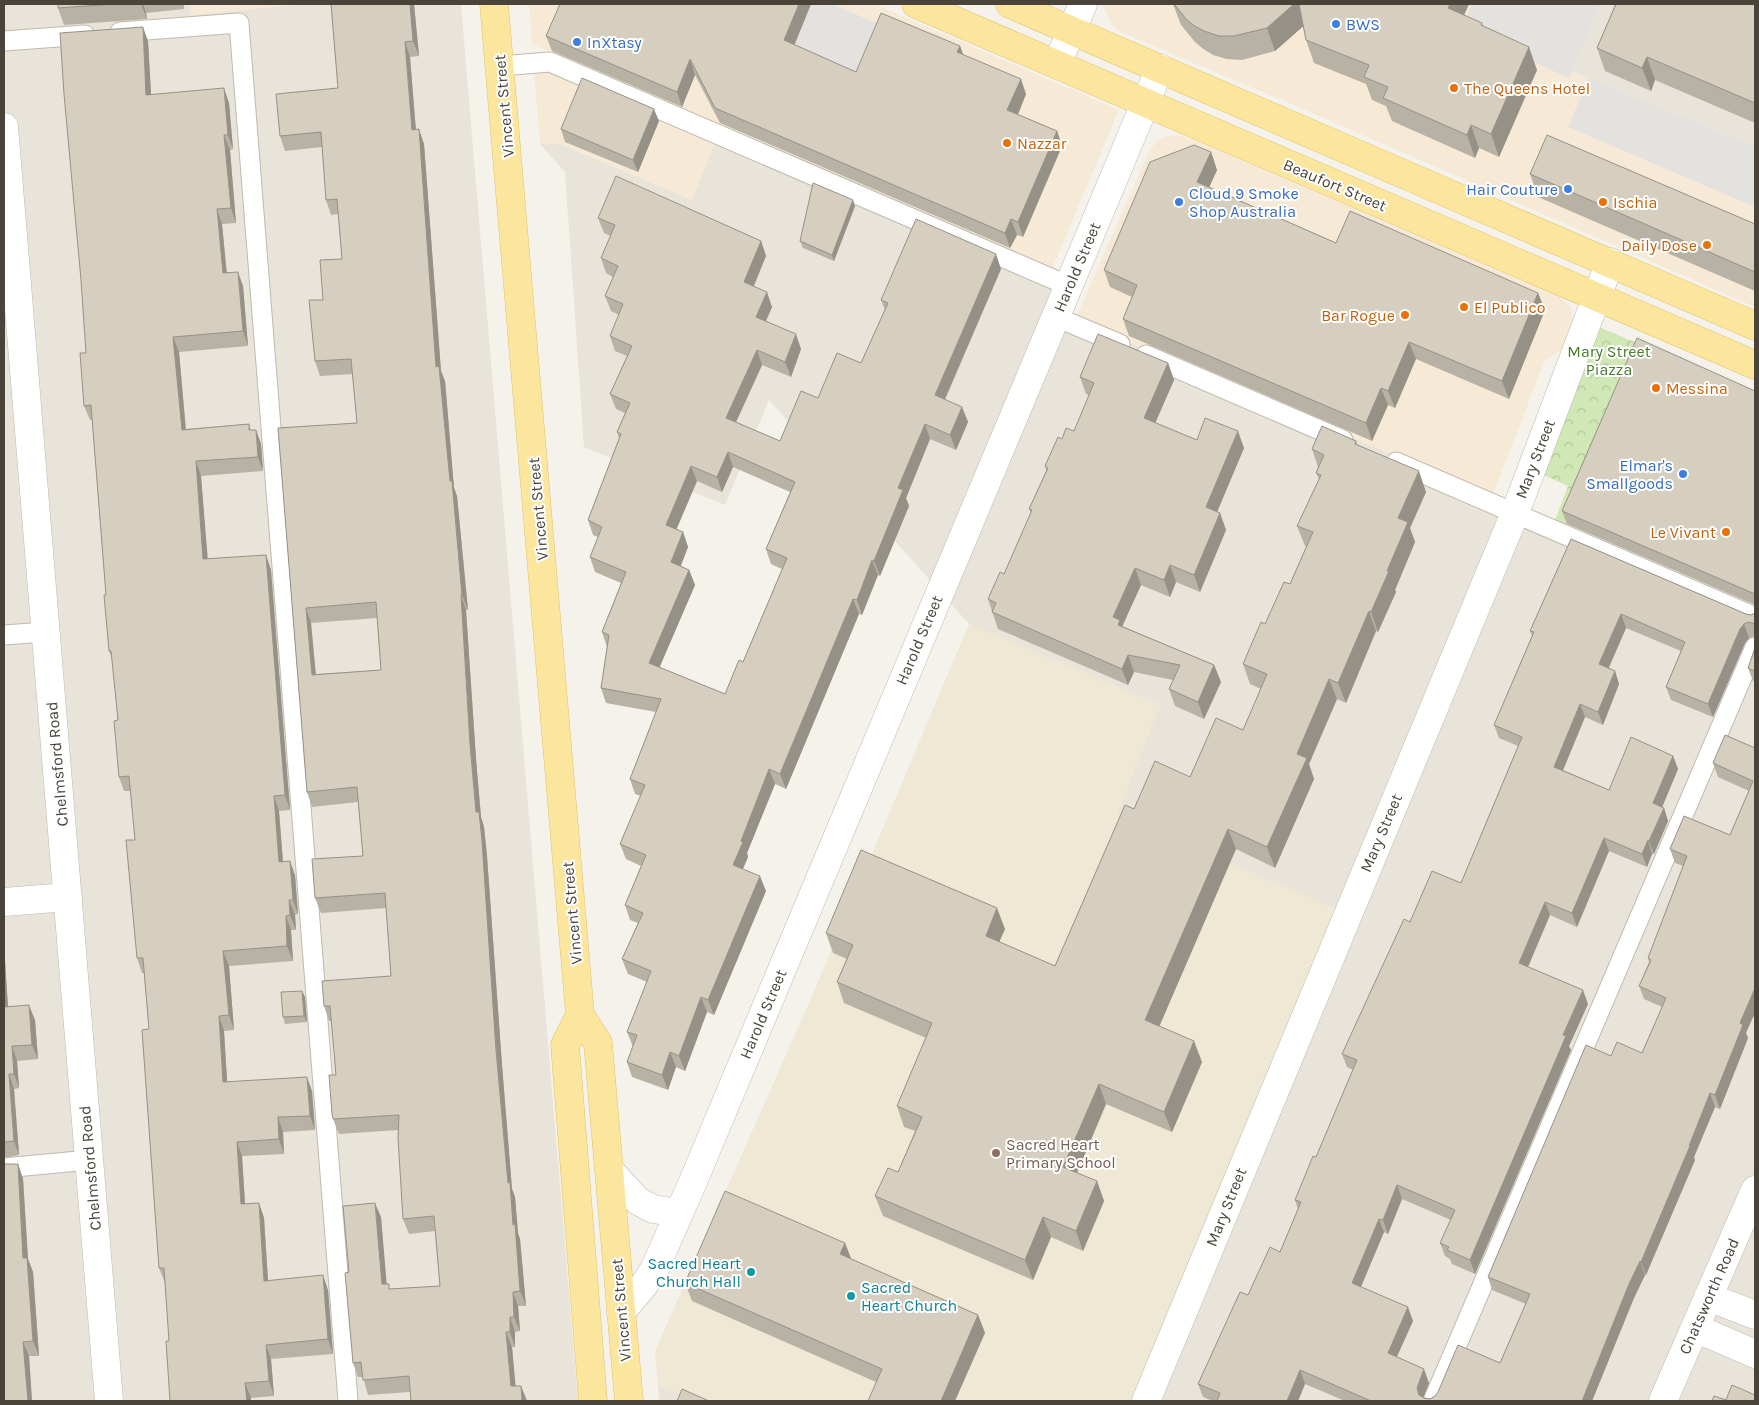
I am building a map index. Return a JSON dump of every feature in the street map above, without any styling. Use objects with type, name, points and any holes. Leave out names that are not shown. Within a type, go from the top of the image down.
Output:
[{"type":"main road","name":"Vincent Street","points":[[494,4],[580,1015],[598,1043],[629,1401]]},
{"type":"main road","name":"Beaufort Street","points":[[916,4],[1755,365]]},
{"type":"main road","points":[[1010,4],[1755,326]]},
{"type":"main road","points":[[580,1015],[565,1045],[593,1401]]},
{"type":"street","points":[[1057,64],[1083,4]]},
{"type":"street","name":"Harold Street","points":[[621,1312],[644,1285],[655,1268],[679,1213],[1160,68]]},
{"type":"street","name":"Chelmsford Road","points":[[4,127],[109,1401]]},
{"type":"street","name":"Mary Street","points":[[1146,1401],[1515,513],[1610,262]]},
{"type":"street","points":[[4,902],[68,897]]},
{"type":"street","points":[[610,1171],[638,1201],[652,1209],[679,1213]]},
{"type":"street","name":"Chatsworth Road","points":[[1663,1401],[1755,1190]]},
{"type":"street","points":[[1708,1297],[1755,1315]]},
{"type":"street","points":[[1694,1328],[1755,1354]]},
{"type":"lane","points":[[4,41],[239,24],[348,1401]]},
{"type":"lane","points":[[500,66],[550,62],[1069,286]]},
{"type":"lane","points":[[1056,317],[1362,448]]},
{"type":"lane","points":[[1380,455],[1755,617]]},
{"type":"lane","points":[[4,635],[46,632]]},
{"type":"lane","points":[[1432,1401],[1755,648]]},
{"type":"lane","points":[[4,1168],[90,1160]]},
{"type":"shaded area","points":[[4,4],[190,4],[191,15],[300,4],[461,4],[578,1401],[4,1401]]},
{"type":"shaded area","points":[[190,4],[300,4],[191,15]]},
{"type":"shaded area","points":[[529,4],[874,4],[1119,110],[1052,269],[532,44]]},
{"type":"shaded area","points":[[811,4],[832,4],[887,28],[861,87],[764,117]]},
{"type":"shaded area","points":[[1104,4],[1601,4],[1572,71],[1755,146],[1755,307],[1317,115],[1116,30],[1110,22]]},
{"type":"shaded area","points":[[1472,4],[1601,4],[1569,78],[1461,30]]},
{"type":"shaded area","points":[[1601,4],[1755,4],[1755,146],[1572,71]]},
{"type":"shaded area","points":[[553,72],[715,142],[692,200],[558,143],[540,144],[534,73]]},
{"type":"shaded area","points":[[1589,78],[1755,146],[1755,207],[1568,127]]},
{"type":"shaded area","points":[[1182,136],[1203,144],[1561,298],[1571,308],[1573,320],[1571,337],[1561,350],[1545,360],[1492,497],[1075,320],[1149,151],[1156,142],[1164,137]]},
{"type":"shaded area","points":[[715,142],[1044,282],[1075,320],[1755,608],[1755,1401],[1146,1401],[1348,914],[1116,815],[1160,705],[969,624],[769,400],[725,505],[584,447],[565,172],[540,144],[558,143],[692,200]]},
{"type":"shaded area","name":"Sacred Heart Primary School","points":[[969,624],[1160,705],[1117,815],[1348,914],[1146,1401],[699,1401],[658,1385],[655,1351],[812,996]]},
{"type":"shaded area","points":[[658,1385],[699,1401],[659,1401]]},
{"type":"green space","name":"Mary Street Piazza","points":[[1594,325],[1637,343],[1640,357],[1566,528],[1554,523],[1568,486],[1539,473]]},
{"type":"building","points":[[58,4],[115,4],[58,8]]},
{"type":"building","points":[[331,4],[410,4],[413,41],[405,42],[412,130],[419,129],[436,367],[439,366],[450,481],[452,481],[462,595],[470,744],[476,812],[479,812],[482,841],[496,1050],[508,1183],[510,1182],[513,1225],[515,1224],[520,1291],[513,1292],[514,1317],[510,1317],[510,1332],[506,1332],[511,1386],[521,1386],[522,1401],[411,1401],[409,1376],[363,1380],[361,1362],[353,1363],[345,1273],[349,1272],[343,1206],[375,1203],[382,1284],[389,1284],[389,1289],[440,1286],[434,1216],[403,1219],[398,1138],[399,1115],[333,1119],[332,1114],[329,1075],[336,1075],[330,1006],[324,1006],[322,981],[391,976],[385,893],[315,898],[312,859],[363,856],[357,787],[307,792],[278,428],[357,423],[351,359],[315,361],[309,300],[323,300],[320,260],[342,259],[337,199],[326,200],[321,132],[280,136],[276,94],[338,88]],"holes":[[[376,602],[381,670],[312,675],[306,608]]]},
{"type":"building","points":[[560,4],[799,4],[784,40],[856,72],[881,13],[960,46],[957,52],[1021,79],[1007,110],[1057,131],[1018,222],[1011,219],[1005,233],[715,108],[690,59],[677,92],[546,36]]},
{"type":"building","points":[[1174,4],[1294,4],[1267,28],[1234,36],[1219,36],[1193,25]]},
{"type":"building","name":"The Queens Hotel","points":[[1299,4],[1450,4],[1448,8],[1529,47],[1491,134],[1471,125],[1467,135],[1383,98],[1388,87],[1364,77],[1369,65],[1306,40]]},
{"type":"building","points":[[1616,4],[1755,4],[1755,103],[1647,57],[1642,68],[1597,48]]},
{"type":"building","points":[[143,27],[146,95],[224,88],[228,135],[224,135],[231,208],[217,209],[223,273],[238,272],[243,331],[173,337],[182,430],[249,424],[249,430],[256,430],[258,457],[196,461],[203,559],[266,555],[285,795],[274,796],[279,862],[290,861],[293,900],[289,900],[290,915],[286,916],[287,946],[223,951],[229,1015],[219,1016],[223,1082],[307,1077],[310,1116],[278,1117],[279,1139],[237,1142],[241,1204],[259,1203],[264,1281],[323,1275],[328,1339],[266,1345],[269,1381],[245,1383],[247,1401],[170,1401],[166,1341],[169,1341],[164,1268],[159,1268],[142,1030],[149,1029],[143,958],[137,958],[126,840],[135,840],[129,776],[119,777],[114,721],[118,720],[104,595],[106,595],[91,405],[84,406],[80,353],[86,353],[60,33]]},
{"type":"building","points":[[582,78],[654,109],[633,160],[561,129]]},
{"type":"building","points":[[1547,135],[1755,224],[1755,272],[1530,174]]},
{"type":"building","points":[[1194,145],[1211,152],[1197,182],[1336,243],[1350,211],[1538,293],[1502,381],[1409,342],[1388,391],[1381,388],[1366,423],[1123,319],[1137,285],[1104,270],[1150,162]]},
{"type":"building","points":[[616,176],[761,241],[744,282],[767,292],[756,317],[796,334],[785,362],[757,350],[726,418],[780,441],[801,391],[818,398],[837,353],[861,363],[888,303],[881,300],[916,219],[996,254],[935,395],[962,407],[950,435],[925,424],[898,488],[903,490],[874,561],[872,560],[857,600],[853,599],[780,774],[769,769],[733,865],[760,876],[708,1000],[701,997],[679,1056],[670,1052],[662,1075],[627,1062],[637,1035],[627,1032],[651,971],[622,959],[643,913],[625,905],[646,855],[620,844],[645,785],[630,779],[661,699],[601,688],[609,635],[602,632],[626,572],[590,557],[602,527],[588,520],[621,434],[617,432],[630,403],[610,394],[632,346],[610,336],[623,304],[605,296],[618,266],[601,258],[615,225],[598,218]],"holes":[[[728,452],[795,482],[766,549],[787,558],[743,662],[739,660],[725,694],[649,663],[689,570],[671,562],[683,532],[666,525],[691,466],[717,477]]]},
{"type":"building","points":[[813,183],[853,200],[832,255],[800,241]]},
{"type":"building","points":[[1098,334],[1168,363],[1144,418],[1197,440],[1205,418],[1238,431],[1206,507],[1220,513],[1194,575],[1170,565],[1164,580],[1135,568],[1113,617],[1120,620],[1118,625],[1214,665],[1198,702],[1169,689],[1180,665],[1128,655],[1122,669],[992,612],[996,603],[988,599],[1000,572],[1004,574],[1032,510],[1029,509],[1048,468],[1045,466],[1058,437],[1062,439],[1066,428],[1074,431],[1094,383],[1080,377]]},
{"type":"building","points":[[1637,338],[1755,391],[1755,594],[1562,511]]},
{"type":"building","points":[[1322,426],[1356,441],[1355,444],[1419,471],[1398,518],[1408,522],[1387,571],[1389,571],[1371,612],[1369,611],[1338,683],[1329,679],[1297,754],[1307,758],[1267,847],[1228,829],[1145,1020],[1194,1041],[1164,1112],[1099,1084],[1063,1167],[1097,1181],[1076,1231],[1043,1217],[1025,1260],[875,1196],[888,1168],[898,1172],[922,1117],[897,1106],[932,1023],[837,982],[853,945],[826,933],[861,850],[997,908],[986,936],[1055,966],[1125,805],[1134,809],[1155,761],[1190,777],[1216,718],[1243,730],[1267,674],[1243,664],[1261,622],[1265,624],[1284,582],[1290,584],[1313,532],[1297,526],[1321,475],[1316,473],[1324,455],[1312,449]]},
{"type":"building","points":[[1571,539],[1746,614],[1751,615],[1755,613],[1755,624],[1749,622],[1740,629],[1708,704],[1666,687],[1685,642],[1621,614],[1599,664],[1615,671],[1598,712],[1580,704],[1554,767],[1609,790],[1631,737],[1673,756],[1653,803],[1664,808],[1642,854],[1604,838],[1572,913],[1545,902],[1519,963],[1583,990],[1563,1035],[1566,1036],[1470,1260],[1447,1250],[1449,1247],[1440,1243],[1455,1210],[1397,1185],[1383,1220],[1379,1219],[1352,1283],[1408,1307],[1388,1353],[1424,1369],[1417,1388],[1419,1395],[1430,1399],[1435,1396],[1458,1345],[1500,1363],[1530,1294],[1488,1277],[1586,1045],[1611,1056],[1617,1042],[1642,1053],[1666,998],[1639,986],[1651,960],[1648,958],[1687,856],[1670,849],[1684,816],[1730,835],[1753,781],[1713,763],[1725,735],[1755,748],[1755,988],[1740,1023],[1743,1025],[1715,1095],[1710,1093],[1690,1146],[1641,1262],[1629,1284],[1582,1401],[1371,1401],[1300,1370],[1287,1401],[1217,1401],[1220,1393],[1198,1384],[1240,1292],[1248,1295],[1270,1247],[1280,1252],[1301,1202],[1295,1200],[1313,1156],[1316,1157],[1357,1060],[1342,1054],[1404,919],[1410,922],[1432,871],[1461,883],[1522,737],[1494,725],[1534,632],[1530,631]]},
{"type":"building","points":[[1755,648],[1755,671],[1748,668]]},
{"type":"building","points":[[302,991],[304,1016],[283,1017],[281,992]]},
{"type":"building","points":[[29,1005],[32,1045],[12,1046],[14,1074],[9,1074],[14,1141],[4,1142],[4,1007]]},
{"type":"building","points":[[4,1164],[18,1164],[23,1258],[27,1258],[33,1341],[23,1342],[28,1401],[4,1401]]},
{"type":"building","points":[[725,1191],[845,1243],[840,1254],[978,1315],[941,1401],[868,1401],[882,1369],[685,1283]]},
{"type":"building","points":[[1732,1385],[1755,1395],[1755,1401],[1712,1401],[1714,1396],[1726,1400]]},
{"type":"building","points":[[682,1389],[709,1401],[677,1401]]},
{"type":"place","name":"BWS","points":[[1336,24]]},
{"type":"place","name":"InXtasy","points":[[577,42]]},
{"type":"place","name":"The Queens Hotel","points":[[1454,88]]},
{"type":"place","name":"Nazzar","points":[[1007,143]]},
{"type":"place","name":"Hair Couture","points":[[1568,189]]},
{"type":"place","name":"Cloud 9 Smoke Shop Australia","points":[[1179,202]]},
{"type":"place","name":"Ischia","points":[[1603,202]]},
{"type":"place","name":"Daily Dose","points":[[1707,245]]},
{"type":"place","name":"El Publico","points":[[1464,307]]},
{"type":"place","name":"Bar Rogue","points":[[1405,315]]},
{"type":"place","name":"Messina","points":[[1656,388]]},
{"type":"place","name":"Elmar's Smallgoods","points":[[1683,474]]},
{"type":"place","name":"Le Vivant","points":[[1726,532]]},
{"type":"place","name":"Sacred Heart Primary School","points":[[996,1153]]},
{"type":"place","name":"Sacred Heart Church Hall","points":[[751,1272]]},
{"type":"place","name":"Sacred Heart Church","points":[[851,1296]]}]
